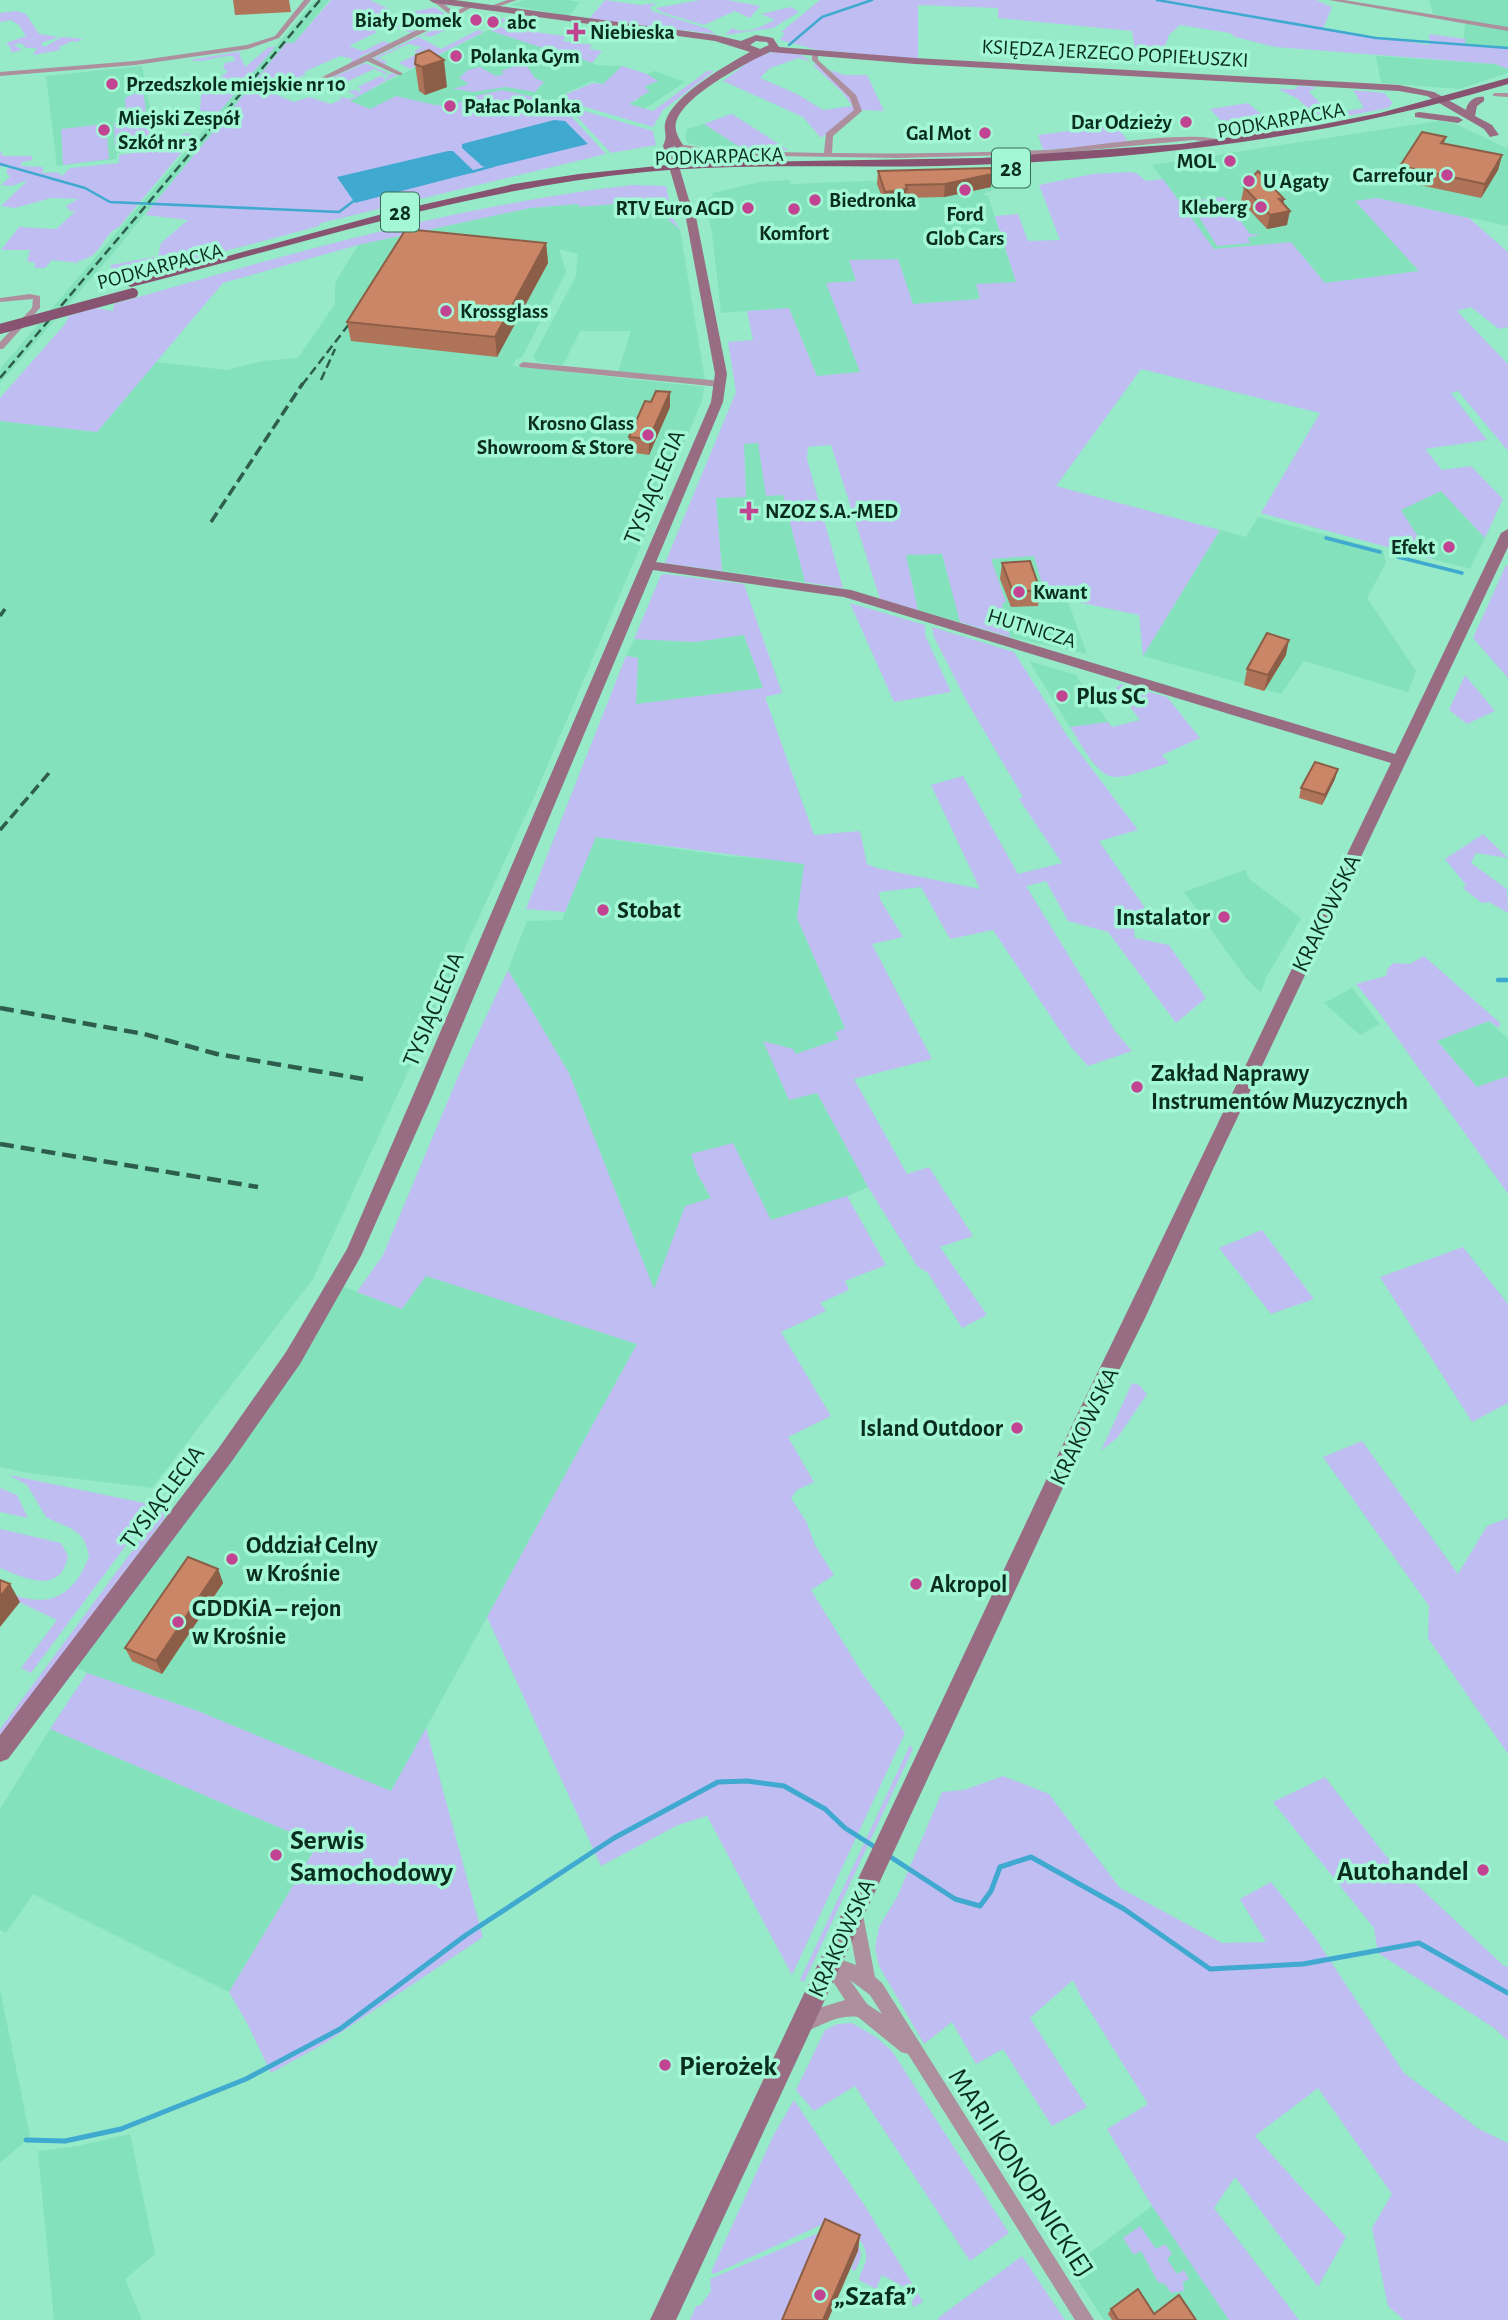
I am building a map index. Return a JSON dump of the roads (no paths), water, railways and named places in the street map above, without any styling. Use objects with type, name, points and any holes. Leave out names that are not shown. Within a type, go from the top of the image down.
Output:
[{"type":"main road","name":"28","points":[[1437,105],[1508,81]]},
{"type":"main road","name":"28","points":[[1452,107],[1508,93]]},
{"type":"main road","name":"PODKARPACKA","points":[[681,171],[947,171],[1112,162],[1246,147],[1419,115],[1437,105]]},
{"type":"main road","name":"PODKARPACKA","points":[[0,319],[132,289],[485,200],[575,185],[681,171],[981,162],[1229,141],[1437,105],[1452,107]]},
{"type":"main road","name":"PODKARPACKA","points":[[0,329],[132,289]]},
{"type":"street","points":[[0,74],[135,63],[248,47],[277,37],[308,0]]},
{"type":"street","points":[[435,0],[715,38],[749,46]]},
{"type":"street","points":[[435,0],[455,16]]},
{"type":"street","points":[[491,7],[514,0]]},
{"type":"street","points":[[1332,0],[1508,29]]},
{"type":"street","points":[[310,85],[473,5]]},
{"type":"street","name":"KSIĘDZA JERZEGO POPIEŁUSZKI","points":[[749,46],[915,61],[1412,90],[1416,96],[1437,105]]},
{"type":"street","name":"TYSIĄCLECIA","points":[[0,1752],[225,1455],[293,1358],[355,1251],[422,1099],[717,402],[721,384],[689,207],[694,202],[668,146],[675,142],[671,119],[679,108],[736,63],[749,46]]},
{"type":"street","points":[[815,53],[815,60],[853,97],[858,111],[829,135],[828,155]]},
{"type":"street","points":[[367,58],[400,74]]},
{"type":"street","points":[[1377,87],[1390,92],[1401,101],[1392,112]]},
{"type":"street","points":[[1470,117],[1472,104],[1480,99]]},
{"type":"street","points":[[1437,105],[1458,120],[1508,142]]},
{"type":"street","points":[[1452,107],[1488,127],[1494,135]]},
{"type":"street","points":[[1419,115],[1458,120]]},
{"type":"street","points":[[675,142],[725,153],[899,156],[1021,153],[1185,143]]},
{"type":"street","points":[[0,300],[20,296],[37,298],[36,308],[0,346]]},
{"type":"street","points":[[523,365],[721,384]]},
{"type":"street","name":"KRAKOWSKA","points":[[663,2320],[876,1863],[1508,533]]},
{"type":"street","name":"HUTNICZA","points":[[648,565],[846,593],[1398,760]]},
{"type":"street","name":"MARII KONOPNICKIEJ","points":[[854,1911],[867,1980]]},
{"type":"street","name":"MARII KONOPNICKIEJ","points":[[829,1963],[845,1967],[867,1980],[888,2007],[914,2053],[1085,2320]]},
{"type":"street","name":"MARII KONOPNICKIEJ","points":[[829,1963],[863,2011],[914,2053]]},
{"type":"street","points":[[800,2026],[840,2006],[856,2006],[863,2011]]},
{"type":"waterway","points":[[789,45],[822,17],[872,0]]},
{"type":"waterway","points":[[1157,0],[1376,38],[1508,48]]},
{"type":"waterway","points":[[0,164],[85,188],[110,202],[339,212],[355,200]]},
{"type":"waterway","points":[[471,172],[493,166]]},
{"type":"waterway","points":[[1326,538],[1380,552]]},
{"type":"waterway","points":[[1398,557],[1462,573]]},
{"type":"waterway","points":[[1498,980],[1508,980]]},
{"type":"waterway","points":[[26,2140],[65,2141],[121,2129],[246,2079],[340,2029],[466,1935],[614,1838],[718,1782],[747,1781],[784,1786],[825,1809],[845,1828],[878,1849]]},
{"type":"waterway","points":[[889,1856],[955,1899],[980,1906],[991,1891],[1000,1867],[1031,1857],[1124,1909],[1210,1969],[1303,1964],[1419,1943],[1508,1993]]},
{"type":"railway","points":[[0,378],[320,0]]},
{"type":"railway","points":[[302,385],[360,310]]},
{"type":"railway","points":[[321,380],[335,349]]},
{"type":"railway","points":[[211,522],[303,383]]},
{"type":"railway","points":[[0,616],[5,609]]},
{"type":"railway","points":[[0,830],[49,773]]},
{"type":"railway","points":[[0,1008],[144,1034],[217,1054],[363,1079]]},
{"type":"railway","points":[[0,1144],[258,1187]]},
{"type":"place","name":"Biały Domek","points":[[476,20]]},
{"type":"place","name":"abc","points":[[493,22]]},
{"type":"place","name":"Niebieska","points":[[576,32]]},
{"type":"place","name":"Polanka Gym","points":[[456,56]]},
{"type":"place","name":"Przedszkole miejskie nr 10","points":[[112,84]]},
{"type":"place","name":"Pałac Polanka","points":[[450,106]]},
{"type":"place","name":"Dar Odzieży","points":[[1186,122]]},
{"type":"place","name":"Miejski Zespół Szkół nr 3","points":[[104,130]]},
{"type":"place","name":"Gal Mot","points":[[985,133]]},
{"type":"place","name":"MOL","points":[[1230,161]]},
{"type":"place","name":"Carrefour","points":[[1447,175]]},
{"type":"place","name":"U Agaty","points":[[1249,181]]},
{"type":"place","name":"Ford Glob Cars","points":[[965,190]]},
{"type":"place","name":"Biedronka","points":[[815,200]]},
{"type":"place","name":"Kleberg","points":[[1261,207]]},
{"type":"place","name":"RTV Euro AGD","points":[[748,208]]},
{"type":"place","name":"Komfort","points":[[794,209]]},
{"type":"place","name":"Krossglass","points":[[446,311]]},
{"type":"place","name":"Krosno Glass Showroom & Store","points":[[648,435]]},
{"type":"place","name":"NZOZ S.A.-MED","points":[[749,511]]},
{"type":"place","name":"Efekt","points":[[1449,547]]},
{"type":"place","name":"Kwant","points":[[1019,592]]},
{"type":"place","name":"Plus SC","points":[[1062,696]]},
{"type":"place","name":"Stobat","points":[[603,910]]},
{"type":"place","name":"Instalator","points":[[1224,917]]},
{"type":"place","name":"Zakład Naprawy Instrumentów Muzycznych","points":[[1137,1087]]},
{"type":"place","name":"Island Outdoor","points":[[1017,1428]]},
{"type":"place","name":"Oddział Celny w Krośnie","points":[[232,1559]]},
{"type":"place","name":"Akropol","points":[[916,1584]]},
{"type":"place","name":"GDDKiA – rejon w Krośnie","points":[[178,1622]]},
{"type":"place","name":"Serwis Samochodowy","points":[[276,1855]]},
{"type":"place","name":"Autohandel","points":[[1483,1870]]},
{"type":"place","name":"Pierożek","points":[[665,2065]]},
{"type":"place","name":"„Szafa”","points":[[820,2295]]}]
